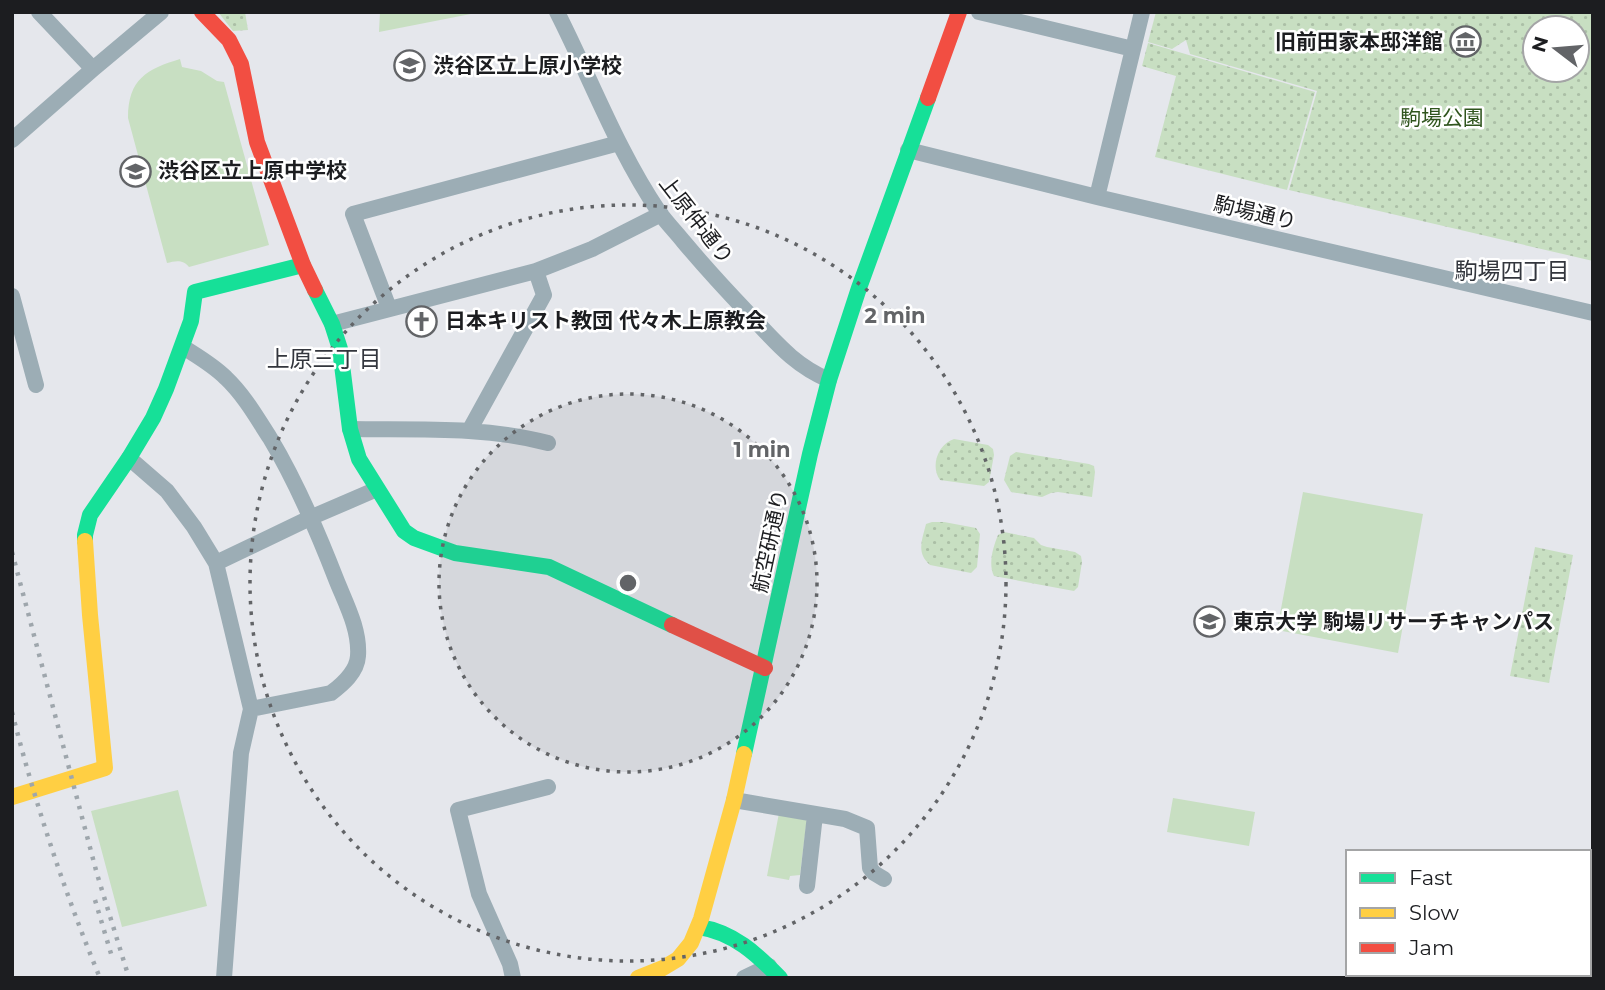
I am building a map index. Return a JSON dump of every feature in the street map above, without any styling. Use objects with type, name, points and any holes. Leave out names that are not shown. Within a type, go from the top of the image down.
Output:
[{"type":"street","points":[[39,12],[93,69]]},
{"type":"street","points":[[12,140],[161,12]]},
{"type":"street","points":[[202,12],[229,40],[241,64],[257,142],[303,265],[332,324],[340,349],[350,429],[359,459],[404,531],[414,538],[455,552],[548,566],[765,667]]},
{"type":"street","name":"上原仲通り","points":[[557,12],[619,143],[660,214],[710,273],[783,349],[805,368],[829,380]]},
{"type":"street","name":"航空研通り","points":[[638,978],[678,959],[689,947],[699,927],[734,800],[810,454],[829,380],[859,288],[959,12]]},
{"type":"street","points":[[979,12],[1133,50]]},
{"type":"street","points":[[1097,197],[1142,12]]},
{"type":"street","points":[[389,308],[353,215],[619,143]]},
{"type":"street","name":"駒場通り","points":[[908,150],[1593,313]]},
{"type":"street","points":[[332,324],[536,271],[592,249],[660,214]]},
{"type":"street","points":[[12,797],[105,768],[85,535],[90,514],[153,418],[183,346],[191,321],[195,292],[303,265]]},
{"type":"street","points":[[469,431],[544,295],[536,271]]},
{"type":"street","points":[[12,296],[36,385]]},
{"type":"street","points":[[183,346],[227,379],[259,419],[312,517],[352,619],[357,643],[356,666],[331,693],[251,709]]},
{"type":"street","points":[[350,429],[469,431],[526,437],[548,443]]},
{"type":"street","points":[[128,458],[167,491],[216,563],[251,709],[242,753],[224,978]]},
{"type":"street","points":[[216,563],[377,489]]},
{"type":"street","points":[[513,978],[510,964],[479,894],[458,810],[548,787]]},
{"type":"street","points":[[734,800],[845,819],[867,828],[870,867],[884,879]]},
{"type":"street","points":[[807,886],[815,815]]},
{"type":"street","points":[[699,927],[726,934],[774,972]]},
{"type":"street","points":[[744,978],[774,972]]},
{"type":"green space","points":[[218,12],[245,12],[248,30],[233,31]]},
{"type":"green space","points":[[380,12],[481,12],[379,32]]},
{"type":"green space","name":"駒場公園","points":[[1156,12],[1593,12],[1593,261],[1289,190],[1317,91],[1190,54],[1186,40],[1172,49],[1148,42]]},
{"type":"green space","points":[[1148,43],[1315,92],[1287,190],[1155,157],[1176,76],[1142,66]]},
{"type":"green space","points":[[180,59],[182,67],[201,71],[217,81],[224,82],[269,245],[189,267],[182,262],[167,263],[128,118],[131,94],[142,78],[158,67]]},
{"type":"green space","points":[[954,439],[988,445],[993,449],[989,482],[984,486],[940,480],[936,468],[937,456],[948,442]]},
{"type":"green space","points":[[1016,452],[1094,466],[1092,497],[1058,492],[1042,497],[1011,492],[1004,480],[1010,456]]},
{"type":"green space","points":[[1303,492],[1423,514],[1398,653],[1277,630]]},
{"type":"green space","points":[[932,522],[976,528],[980,534],[977,567],[971,573],[930,565],[926,560],[923,556],[922,541],[926,524]]},
{"type":"green space","points":[[1004,532],[1034,538],[1041,545],[1075,552],[1081,556],[1078,587],[1074,591],[994,576],[991,566],[993,550],[998,535]]},
{"type":"green space","points":[[1535,547],[1573,555],[1549,683],[1510,676]]},
{"type":"green space","points":[[178,790],[207,906],[122,927],[91,811]]},
{"type":"green space","points":[[1173,798],[1255,812],[1249,846],[1167,832]]},
{"type":"green space","points":[[779,813],[807,818],[800,875],[790,876],[789,880],[767,876]]},
{"type":"railway","points":[[12,552],[97,874],[129,978]]},
{"type":"railway","points":[[12,712],[51,847],[100,978]]},
{"type":"railway","points":[[95,900],[112,957]]},
{"type":"traffic: fast","points":[[744,754],[810,454],[829,380],[859,288],[928,98]]},
{"type":"traffic: fast","points":[[85,541],[90,515],[129,458],[153,418],[166,389],[191,321],[195,292],[303,265]]},
{"type":"traffic: fast","points":[[315,290],[332,324],[340,349],[350,429],[359,459],[404,531],[414,538],[455,553],[549,567],[672,625]]},
{"type":"traffic: fast","points":[[699,927],[723,934],[744,945],[780,978]]},
{"type":"traffic: slow","points":[[12,797],[105,768],[85,541]]},
{"type":"traffic: slow","points":[[638,978],[678,959],[691,943],[701,919],[744,754]]},
{"type":"traffic: jam","points":[[202,12],[229,40],[241,64],[257,142],[315,290]]},
{"type":"traffic: jam","points":[[928,98],[959,12]]},
{"type":"traffic: jam","points":[[672,625],[765,668]]},
{"type":"place","name":"旧前田家本邸洋館","points":[[1466,42]]},
{"type":"place","name":"渋谷区立上原小学校","points":[[410,66]]},
{"type":"place","name":"渋谷区立上原中学校","points":[[135,171]]},
{"type":"place","name":"日本キリスト教団 代々木上原教会","points":[[422,321]]},
{"type":"place","name":"東京大学 駒場リサーチキャンパス","points":[[1210,622]]},
{"type":"district","name":"駒場四丁目","points":[[1512,271]]},
{"type":"district","name":"上原三丁目","points":[[324,359]]}]
